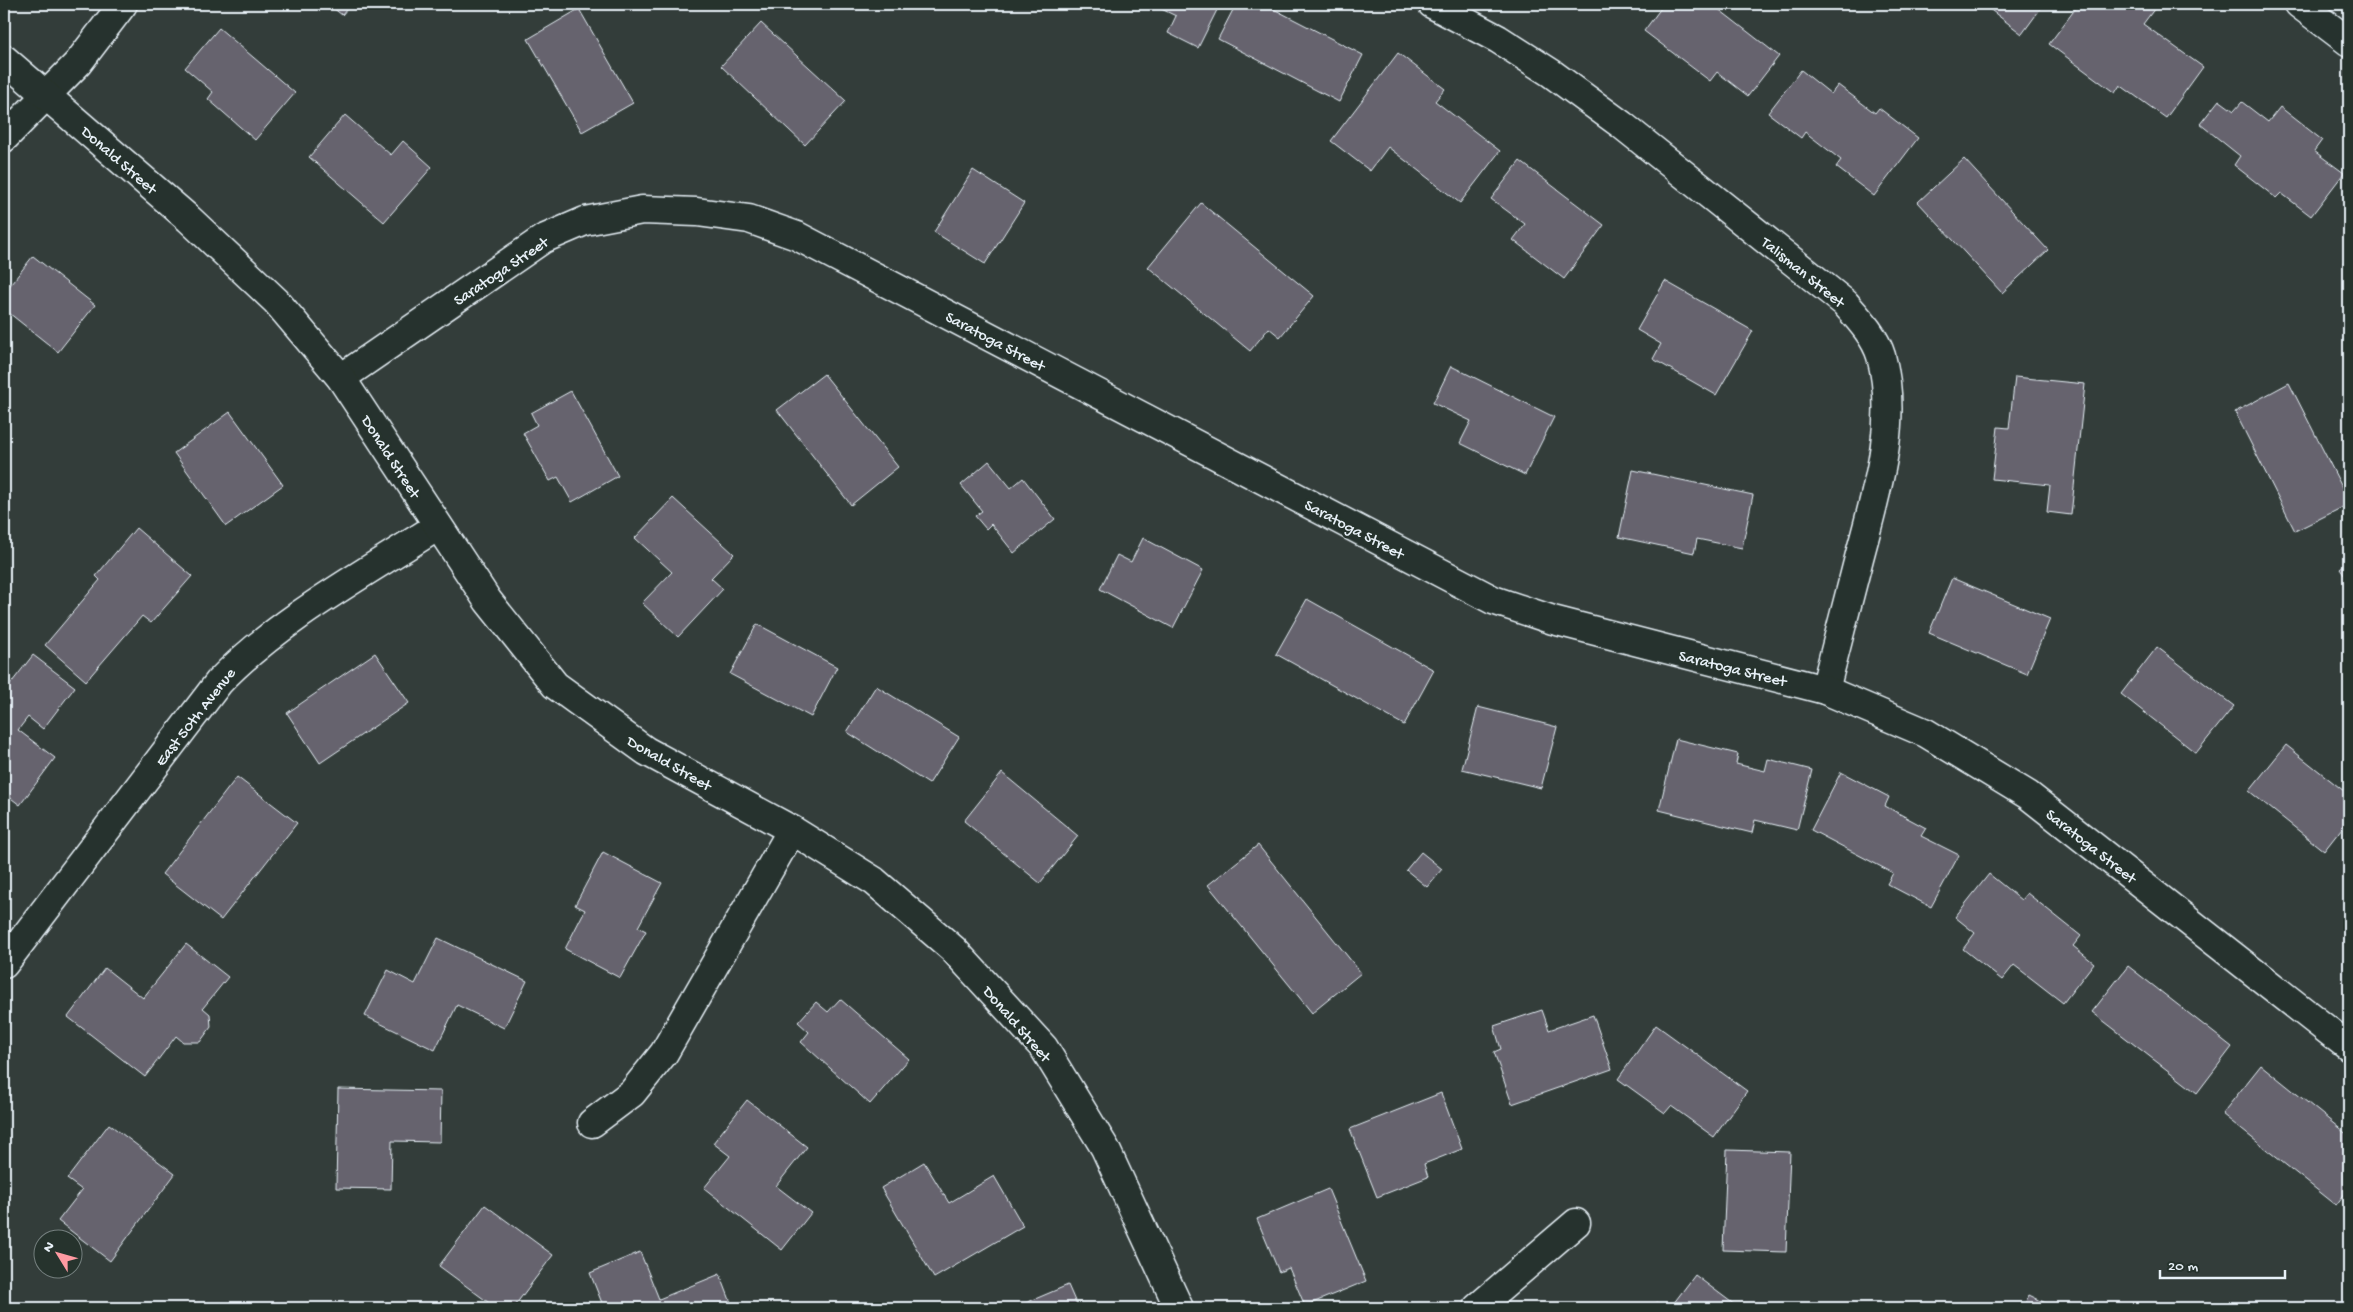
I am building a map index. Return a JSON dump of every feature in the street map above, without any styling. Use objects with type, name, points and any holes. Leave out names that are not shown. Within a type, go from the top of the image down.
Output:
[{"type":"street","points":[[4,138],[78,62],[124,4]]},
{"type":"street","name":"Talisman Street","points":[[1432,4],[1498,39],[1622,125],[1845,303],[1864,324],[1880,354],[1888,388],[1887,433],[1878,486],[1825,690]]},
{"type":"street","points":[[2299,4],[2349,42]]},
{"type":"street","name":"Donald Street","points":[[4,59],[189,219],[276,301],[341,378],[488,601],[555,685],[646,751],[792,830],[874,881],[952,948],[1044,1048],[1104,1148],[1180,1308]]},
{"type":"street","name":"Saratoga Street","points":[[341,378],[543,239],[585,221],[642,210],[697,212],[749,219],[806,241],[1493,600],[1553,620],[1825,690],[1926,733],[2028,795],[2349,1047]]},
{"type":"street","name":"East 50th Avenue","points":[[4,964],[219,682],[239,660],[300,616],[438,526]]},
{"type":"street","points":[[592,1123],[632,1093],[664,1053],[792,830]]},
{"type":"street","points":[[1477,1308],[1576,1223]]},
{"type":"building","points":[[328,4],[351,4],[342,15]]},
{"type":"building","points":[[1151,4],[1220,4],[1198,48],[1168,33],[1176,16]]},
{"type":"building","points":[[1236,4],[1264,4],[1363,55],[1339,102],[1218,39]]},
{"type":"building","points":[[1664,4],[1712,4],[1779,56],[1748,96],[1717,72],[1710,81],[1644,31]]},
{"type":"building","points":[[1983,4],[2044,4],[2022,34]]},
{"type":"building","points":[[2079,4],[2158,4],[2143,24],[2203,67],[2166,118],[2120,85],[2115,93],[2049,44]]},
{"type":"building","points":[[579,9],[633,103],[582,132],[528,39]]},
{"type":"building","points":[[761,23],[846,101],[805,145],[721,66]]},
{"type":"building","points":[[219,28],[295,93],[255,140],[208,99],[213,92],[185,68]]},
{"type":"building","points":[[1398,53],[1445,89],[1435,101],[1500,151],[1460,203],[1388,147],[1370,171],[1331,141]]},
{"type":"building","points":[[1801,70],[1831,94],[1838,85],[1875,113],[1879,108],[1918,138],[1874,196],[1836,167],[1841,160],[1805,132],[1801,138],[1768,113]]},
{"type":"building","points":[[2219,100],[2234,111],[2242,102],[2268,122],[2280,107],[2322,140],[2314,151],[2344,173],[2311,216],[2281,193],[2276,198],[2234,165],[2240,156],[2200,124]]},
{"type":"building","points":[[345,115],[391,155],[403,141],[432,167],[384,222],[309,157]]},
{"type":"building","points":[[1964,159],[2048,250],[2002,293],[1918,202]]},
{"type":"building","points":[[1520,161],[1604,225],[1564,279],[1513,240],[1525,224],[1491,199]]},
{"type":"building","points":[[973,170],[1024,203],[985,264],[934,232]]},
{"type":"building","points":[[1201,203],[1314,296],[1280,337],[1269,328],[1250,351],[1148,267]]},
{"type":"building","points":[[2349,254],[2349,267],[2343,263]]},
{"type":"building","points":[[33,256],[95,305],[58,352],[4,309],[4,293]]},
{"type":"building","points":[[1665,281],[1753,331],[1716,395],[1653,359],[1661,344],[1637,330]]},
{"type":"building","points":[[1451,366],[1554,417],[1525,475],[1460,443],[1471,421],[1433,403]]},
{"type":"building","points":[[824,374],[898,467],[851,505],[777,410]]},
{"type":"building","points":[[2015,377],[2085,384],[2071,515],[2047,512],[2050,485],[1992,479],[1998,427],[2009,428]]},
{"type":"building","points":[[2289,383],[2349,501],[2349,504],[2295,531],[2235,412]]},
{"type":"building","points":[[571,391],[618,476],[572,502],[558,477],[550,481],[523,433],[537,425],[531,413]]},
{"type":"building","points":[[230,412],[283,485],[226,526],[174,453]]},
{"type":"building","points":[[989,461],[1011,488],[1023,478],[1055,519],[1014,553],[991,524],[986,529],[975,516],[982,511],[961,485]]},
{"type":"building","points":[[1633,470],[1753,495],[1742,548],[1697,539],[1694,553],[1619,537]]},
{"type":"building","points":[[673,498],[734,554],[711,578],[723,589],[678,637],[642,603],[672,572],[635,538]]},
{"type":"building","points":[[136,528],[192,576],[151,623],[142,616],[86,681],[45,645],[100,580],[96,576]]},
{"type":"building","points":[[1143,538],[1203,570],[1173,628],[1100,589],[1117,555],[1131,562]]},
{"type":"building","points":[[2349,561],[2349,581],[2340,568]]},
{"type":"building","points":[[1952,578],[2050,619],[2027,674],[1929,633]]},
{"type":"building","points":[[1307,599],[1434,670],[1404,725],[1276,654]]},
{"type":"building","points":[[757,624],[837,667],[811,717],[730,674]]},
{"type":"building","points":[[2157,647],[2234,706],[2196,753],[2121,694]]},
{"type":"building","points":[[375,653],[409,703],[320,763],[287,713]]},
{"type":"building","points":[[33,655],[75,687],[43,729],[28,717],[18,730],[55,758],[20,805],[4,793],[4,690]]},
{"type":"building","points":[[876,686],[959,737],[929,784],[847,732]]},
{"type":"building","points":[[1478,707],[1557,727],[1541,788],[1462,769]]},
{"type":"building","points":[[1676,739],[1738,754],[1736,764],[1765,771],[1768,759],[1812,770],[1797,830],[1755,820],[1752,833],[1659,810]]},
{"type":"building","points":[[2286,745],[2349,795],[2349,819],[2324,851],[2249,791]]},
{"type":"building","points":[[1841,772],[1889,797],[1885,806],[1926,828],[1921,836],[1959,855],[1931,907],[1887,884],[1893,873],[1811,830]]},
{"type":"building","points":[[1002,773],[1078,836],[1040,883],[964,821]]},
{"type":"building","points":[[237,777],[297,823],[221,920],[162,874]]},
{"type":"building","points":[[1258,845],[1361,973],[1312,1013],[1208,885]]},
{"type":"building","points":[[603,852],[662,883],[638,927],[646,931],[620,978],[565,949],[585,910],[575,905]]},
{"type":"building","points":[[1421,852],[1442,869],[1427,887],[1406,870]]},
{"type":"building","points":[[1989,874],[2021,900],[2027,893],[2081,936],[2073,946],[2094,963],[2063,1003],[2014,965],[2002,980],[1963,949],[1975,933],[1955,917]]},
{"type":"building","points":[[438,938],[527,981],[504,1028],[457,1005],[435,1050],[365,1016],[388,970],[415,984]]},
{"type":"building","points":[[186,944],[228,977],[203,1008],[210,1014],[211,1027],[200,1042],[183,1042],[176,1036],[145,1077],[68,1017],[105,968],[143,998]]},
{"type":"building","points":[[2128,966],[2232,1047],[2197,1093],[2092,1012]]},
{"type":"building","points":[[840,999],[909,1059],[870,1104],[801,1042],[809,1032],[798,1022],[816,1002],[828,1012]]},
{"type":"building","points":[[1542,1010],[1549,1030],[1593,1015],[1612,1069],[1512,1104],[1494,1052],[1501,1049],[1494,1026]]},
{"type":"building","points":[[1656,1025],[1747,1091],[1714,1137],[1671,1106],[1665,1113],[1618,1079]]},
{"type":"building","points":[[2261,1065],[2349,1136],[2349,1188],[2336,1205],[2222,1114]]},
{"type":"building","points":[[338,1089],[441,1091],[440,1142],[392,1141],[391,1189],[336,1188]]},
{"type":"building","points":[[1441,1093],[1462,1149],[1424,1164],[1428,1177],[1377,1197],[1350,1129]]},
{"type":"building","points":[[747,1100],[807,1147],[776,1186],[811,1213],[782,1250],[704,1188],[730,1156],[713,1143]]},
{"type":"building","points":[[109,1124],[175,1174],[110,1261],[82,1239],[82,1230],[70,1230],[58,1221],[82,1190],[67,1179]]},
{"type":"building","points":[[1727,1150],[1790,1152],[1786,1252],[1723,1250]]},
{"type":"building","points":[[924,1162],[949,1203],[994,1176],[1023,1226],[934,1278],[881,1188]]},
{"type":"building","points":[[1328,1189],[1366,1281],[1305,1306],[1289,1268],[1279,1272],[1257,1219]]},
{"type":"building","points":[[485,1205],[553,1255],[513,1308],[496,1308],[439,1266]]},
{"type":"building","points":[[640,1252],[659,1299],[720,1274],[733,1308],[604,1308],[590,1273]]},
{"type":"building","points":[[1695,1275],[1739,1308],[1670,1308]]},
{"type":"building","points":[[1068,1285],[1078,1308],[1014,1308]]},
{"type":"building","points":[[2029,1295],[2056,1308],[2023,1308]]},
{"type":"building","points":[[1657,1302],[1666,1308],[1652,1308]]}]
